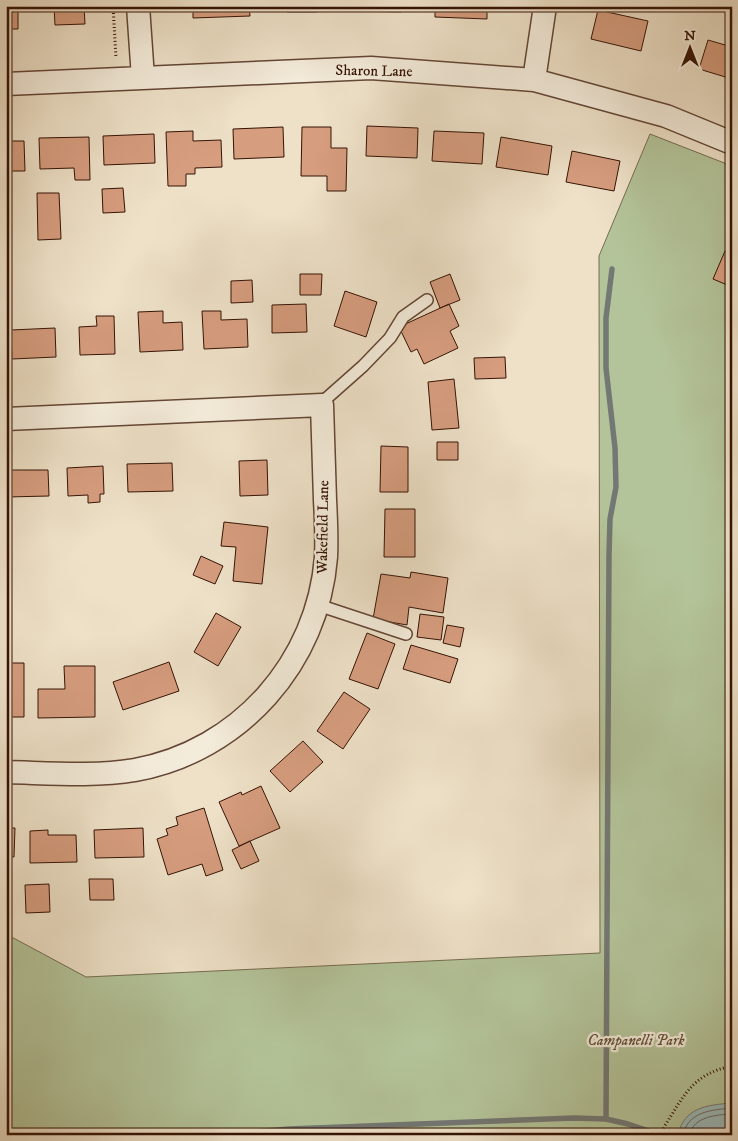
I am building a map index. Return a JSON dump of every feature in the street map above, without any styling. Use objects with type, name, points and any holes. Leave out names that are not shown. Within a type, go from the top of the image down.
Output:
[{"type":"street","points":[[138,6],[143,78]]},
{"type":"street","points":[[534,80],[545,6]]},
{"type":"street","name":"Sharon Lane","points":[[6,84],[371,68],[534,80],[666,116],[732,143]]},
{"type":"street","points":[[6,419],[319,405]]},
{"type":"street","name":"Wakefield Lane","points":[[6,772],[81,773],[135,770],[160,763],[191,752],[213,741],[234,727],[276,686],[295,659],[318,605],[326,557],[322,405],[319,405]]},
{"type":"lane","points":[[319,405],[390,338],[403,318],[427,300]]},
{"type":"lane","points":[[318,605],[406,634]]},
{"type":"path","points":[[113,6],[117,79]]},
{"type":"path","points":[[661,1135],[664,1127],[689,1088],[706,1073],[732,1066]]},
{"type":"green space","name":"Campanelli Park","points":[[650,134],[732,166],[732,1135],[6,1135],[6,934],[86,977],[600,953],[599,256]]},
{"type":"water","points":[[732,1103],[732,1135],[678,1135],[681,1126],[691,1113],[714,1105]]},
{"type":"building","points":[[6,6],[18,6],[18,29],[6,29]]},
{"type":"building","points":[[54,6],[84,6],[85,24],[55,25]]},
{"type":"building","points":[[193,6],[249,6],[250,16],[193,18]]},
{"type":"building","points":[[287,6],[317,6],[317,12],[287,12]]},
{"type":"building","points":[[351,6],[401,6],[401,12],[351,11]]},
{"type":"building","points":[[435,6],[487,6],[487,19],[435,17]]},
{"type":"building","points":[[598,10],[648,21],[641,51],[591,39]]},
{"type":"building","points":[[708,40],[732,47],[732,79],[699,69]]},
{"type":"building","points":[[367,126],[418,128],[417,158],[366,156]]},
{"type":"building","points":[[283,127],[284,157],[234,159],[233,129]]},
{"type":"building","points":[[302,127],[331,127],[331,148],[347,148],[346,191],[327,191],[327,176],[301,176]]},
{"type":"building","points":[[193,131],[193,141],[221,140],[222,167],[195,168],[195,174],[186,174],[186,186],[168,186],[166,132]]},
{"type":"building","points":[[434,131],[484,133],[482,164],[432,161]]},
{"type":"building","points":[[154,134],[155,163],[104,165],[103,136]]},
{"type":"building","points":[[89,137],[90,180],[75,180],[74,168],[40,169],[39,138]]},
{"type":"building","points":[[501,137],[552,146],[548,175],[496,167]]},
{"type":"building","points":[[6,141],[24,141],[25,171],[6,171]]},
{"type":"building","points":[[572,151],[620,161],[614,191],[566,182]]},
{"type":"building","points":[[123,188],[125,212],[103,213],[102,189]]},
{"type":"building","points":[[37,193],[59,193],[61,239],[38,240]]},
{"type":"building","points":[[725,251],[732,253],[732,287],[713,279]]},
{"type":"building","points":[[300,274],[322,274],[321,295],[300,295]]},
{"type":"building","points":[[450,274],[460,300],[440,308],[430,282]]},
{"type":"building","points":[[252,280],[253,302],[231,303],[231,281]]},
{"type":"building","points":[[345,291],[377,302],[366,337],[334,326]]},
{"type":"building","points":[[306,304],[307,332],[272,333],[272,305]]},
{"type":"building","points":[[449,304],[459,326],[450,331],[458,348],[424,364],[417,349],[411,352],[399,327]]},
{"type":"building","points":[[163,311],[163,323],[182,322],[183,350],[140,352],[138,312]]},
{"type":"building","points":[[202,311],[221,311],[221,320],[247,319],[248,347],[204,349]]},
{"type":"building","points":[[96,316],[114,316],[115,354],[80,355],[79,327],[97,326]]},
{"type":"building","points":[[55,328],[56,357],[12,359],[11,330]]},
{"type":"building","points":[[505,357],[506,378],[475,379],[474,358]]},
{"type":"building","points":[[454,379],[459,428],[432,430],[428,382]]},
{"type":"building","points":[[437,442],[458,442],[458,460],[437,460]]},
{"type":"building","points":[[381,446],[408,447],[408,492],[380,492]]},
{"type":"building","points":[[267,460],[268,495],[240,496],[239,461]]},
{"type":"building","points":[[172,463],[173,491],[128,492],[127,464]]},
{"type":"building","points":[[103,466],[104,494],[100,494],[100,502],[88,503],[88,495],[68,496],[67,468]]},
{"type":"building","points":[[6,470],[48,470],[49,496],[6,497]]},
{"type":"building","points":[[385,509],[415,509],[415,557],[384,557]]},
{"type":"building","points":[[224,522],[268,527],[262,584],[233,581],[236,547],[221,546]]},
{"type":"building","points":[[201,556],[223,566],[215,584],[193,575]]},
{"type":"building","points":[[411,572],[448,578],[443,613],[409,607],[407,625],[373,619],[381,574],[410,578]]},
{"type":"building","points":[[216,613],[241,627],[218,666],[194,652]]},
{"type":"building","points":[[420,614],[444,617],[441,640],[417,637]]},
{"type":"building","points":[[447,625],[464,628],[460,647],[443,643]]},
{"type":"building","points":[[367,633],[395,644],[378,689],[349,679]]},
{"type":"building","points":[[411,645],[458,659],[450,683],[403,669]]},
{"type":"building","points":[[169,662],[179,691],[123,710],[113,682]]},
{"type":"building","points":[[6,663],[24,663],[24,717],[6,717]]},
{"type":"building","points":[[64,666],[95,666],[95,717],[38,718],[38,689],[65,689]]},
{"type":"building","points":[[344,692],[370,709],[343,749],[317,731]]},
{"type":"building","points":[[303,741],[323,762],[290,792],[270,771]]},
{"type":"building","points":[[261,786],[280,828],[239,846],[219,802],[241,792],[242,795]]},
{"type":"building","points":[[204,808],[223,870],[206,876],[202,864],[168,875],[157,839],[168,835],[166,829],[178,825],[176,817]]},
{"type":"building","points":[[6,828],[15,828],[14,857],[6,857]]},
{"type":"building","points":[[143,828],[144,857],[95,858],[94,830]]},
{"type":"building","points":[[48,830],[48,835],[76,835],[77,862],[30,863],[30,831]]},
{"type":"building","points":[[250,841],[259,861],[241,869],[232,850]]},
{"type":"building","points":[[89,879],[113,879],[114,900],[90,900]]},
{"type":"building","points":[[49,884],[50,912],[26,913],[25,885]]},
{"type":"waterway","points":[[606,1119],[609,555],[610,519],[616,487],[615,448],[606,368],[606,318],[612,269]]},
{"type":"waterway","points":[[217,1135],[289,1129],[574,1118],[606,1119],[661,1135]]}]
